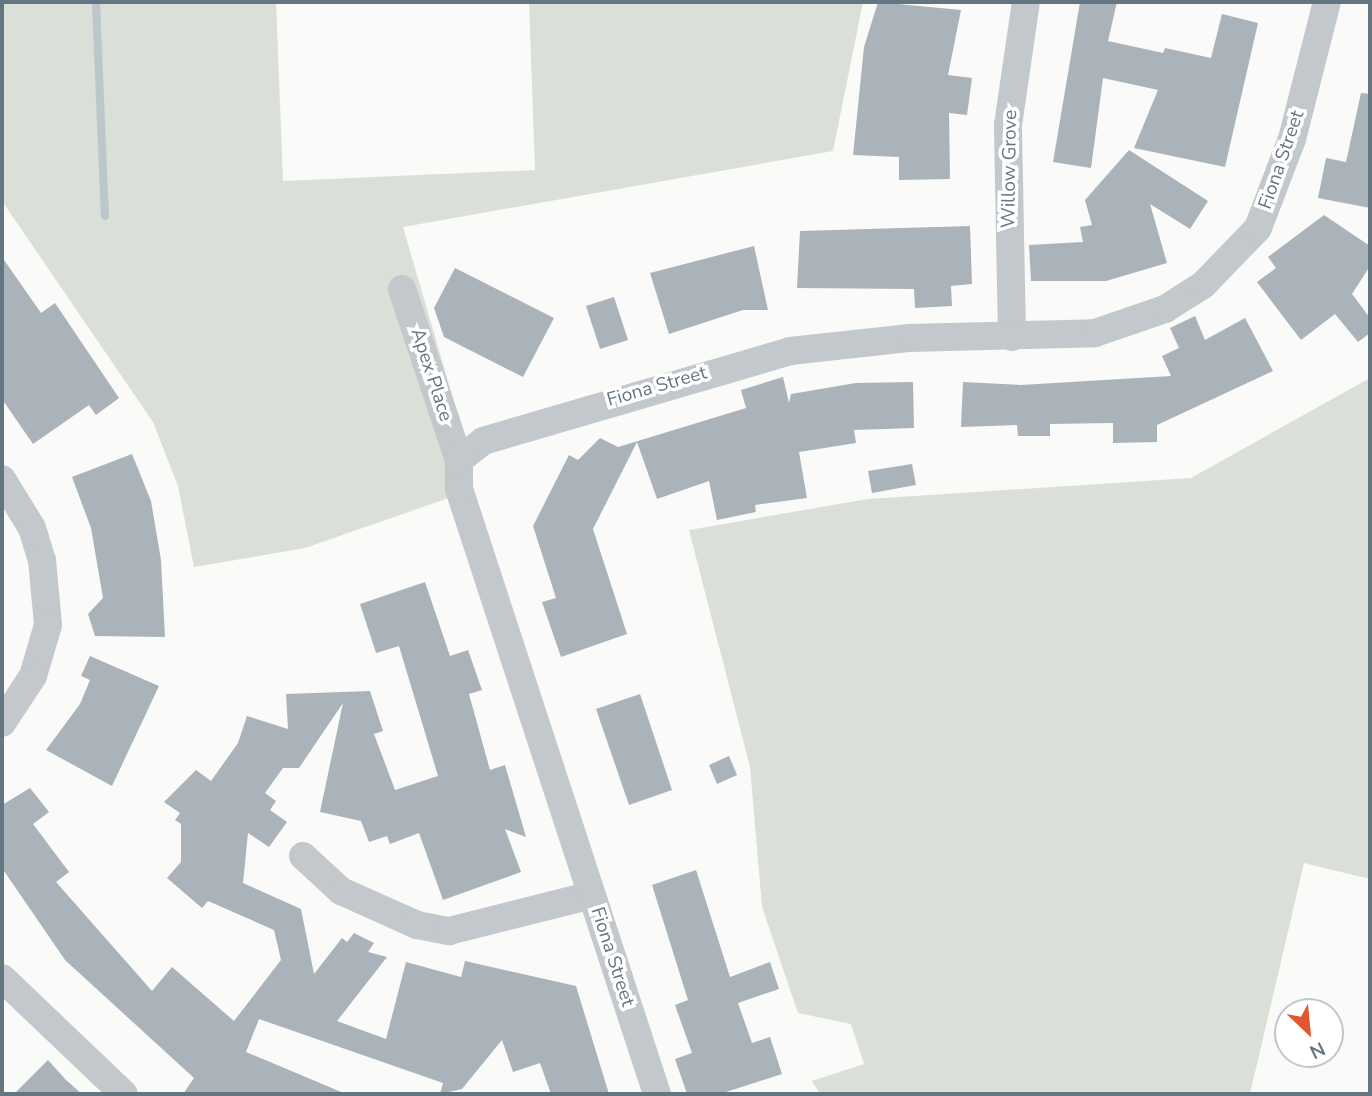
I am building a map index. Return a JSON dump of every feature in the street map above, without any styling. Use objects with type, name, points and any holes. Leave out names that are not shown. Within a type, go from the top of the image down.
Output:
[{"type":"street","name":"Willow Grove","points":[[1012,337],[1008,125],[1026,2]]},
{"type":"street","name":"Fiona Street","points":[[657,1094],[459,489],[459,460],[483,441],[790,351],[910,338],[1095,334],[1165,309],[1231,258],[1258,228],[1274,190],[1327,2]]},
{"type":"street","name":"Apex Place","points":[[402,289],[459,460]]},
{"type":"street","points":[[2,479],[39,550],[48,625],[33,676],[2,723]]},
{"type":"street","points":[[303,856],[341,891],[417,926],[449,931],[592,895]]},
{"type":"street","points":[[2,978],[124,1094]]},
{"type":"shaded area","points":[[2,2],[276,2],[283,181],[535,170],[529,2],[863,2],[833,151],[403,227],[452,395],[460,494],[305,548],[194,567],[178,486],[153,422],[2,201]]},
{"type":"shaded area","points":[[1370,378],[1370,879],[1304,863],[1250,1094],[820,1094],[812,1081],[864,1064],[851,1024],[798,1013],[762,907],[750,767],[689,530],[868,499],[1191,478]]},
{"type":"building","points":[[878,2],[961,10],[948,75],[972,78],[967,115],[949,113],[950,179],[899,180],[899,157],[853,155],[864,47]]},
{"type":"building","points":[[1080,2],[1117,2],[1108,41],[1163,53],[1165,48],[1211,58],[1222,14],[1258,23],[1225,167],[1134,148],[1158,90],[1103,78],[1091,168],[1053,162]]},
{"type":"building","points":[[1361,93],[1370,94],[1370,208],[1318,198],[1326,158],[1346,162]]},
{"type":"building","points":[[1129,150],[1208,201],[1190,229],[1150,204],[1167,263],[1106,281],[1031,281],[1029,245],[1083,242],[1080,227],[1092,225],[1085,200]]},
{"type":"building","points":[[1324,215],[1370,246],[1370,266],[1352,294],[1370,318],[1370,333],[1358,342],[1335,314],[1301,340],[1257,282],[1276,268],[1268,257]]},
{"type":"building","points":[[970,226],[972,284],[951,286],[952,306],[915,308],[914,289],[797,288],[800,231]]},
{"type":"building","points":[[754,246],[768,310],[743,310],[669,334],[650,273]]},
{"type":"building","points":[[2,257],[41,313],[55,303],[119,398],[96,415],[89,405],[33,444],[2,399]]},
{"type":"building","points":[[455,268],[554,318],[523,377],[444,337],[434,308]]},
{"type":"building","points":[[614,297],[628,340],[600,349],[586,306]]},
{"type":"building","points":[[1195,316],[1205,340],[1245,318],[1273,371],[1157,425],[1157,442],[1113,443],[1113,423],[1050,424],[1050,436],[1018,436],[1017,425],[961,427],[963,382],[1021,385],[1171,376],[1162,356],[1179,348],[1170,328]]},
{"type":"building","points":[[783,377],[789,403],[791,394],[856,383],[913,382],[914,428],[854,430],[856,443],[799,452],[807,498],[755,505],[756,512],[717,520],[709,481],[657,499],[637,442],[593,529],[627,634],[561,657],[542,602],[556,598],[533,526],[569,455],[578,460],[600,438],[618,447],[746,408],[741,390]]},
{"type":"building","points":[[132,454],[151,501],[161,560],[165,637],[95,636],[88,614],[103,598],[91,528],[72,477]]},
{"type":"building","points":[[912,464],[916,485],[872,493],[868,471]]},
{"type":"building","points":[[425,582],[450,656],[468,650],[482,690],[469,694],[490,770],[505,765],[526,837],[505,829],[521,872],[443,900],[419,833],[390,844],[387,836],[369,842],[361,821],[320,812],[343,703],[299,768],[283,768],[265,793],[276,801],[270,810],[287,822],[269,847],[248,833],[243,883],[301,909],[314,974],[342,938],[347,942],[354,933],[374,943],[368,952],[387,957],[337,1021],[386,1039],[406,962],[461,977],[465,961],[576,986],[609,1094],[551,1094],[540,1063],[513,1072],[502,1040],[462,1089],[440,1094],[443,1083],[259,1019],[246,1052],[346,1094],[183,1094],[194,1078],[65,960],[2,868],[2,805],[30,788],[49,812],[33,824],[69,872],[56,882],[152,991],[172,967],[234,1021],[281,960],[274,930],[208,901],[202,908],[167,878],[181,862],[181,824],[175,820],[180,813],[164,802],[196,770],[211,781],[238,743],[247,716],[288,729],[286,694],[370,691],[383,731],[374,734],[395,790],[438,776],[399,646],[376,653],[360,604]]},
{"type":"building","points":[[90,656],[159,686],[112,786],[46,750],[80,704],[90,680],[81,676]]},
{"type":"building","points":[[640,694],[672,790],[629,805],[596,709]]},
{"type":"building","points":[[729,756],[737,775],[717,784],[709,765]]},
{"type":"building","points":[[696,870],[730,977],[770,962],[779,989],[738,1003],[752,1043],[770,1037],[782,1074],[720,1094],[687,1094],[675,1059],[692,1053],[675,1005],[688,1000],[652,885]]},
{"type":"building","points":[[48,1060],[82,1094],[14,1094]]},
{"type":"waterway","points":[[96,2],[105,216]]}]
